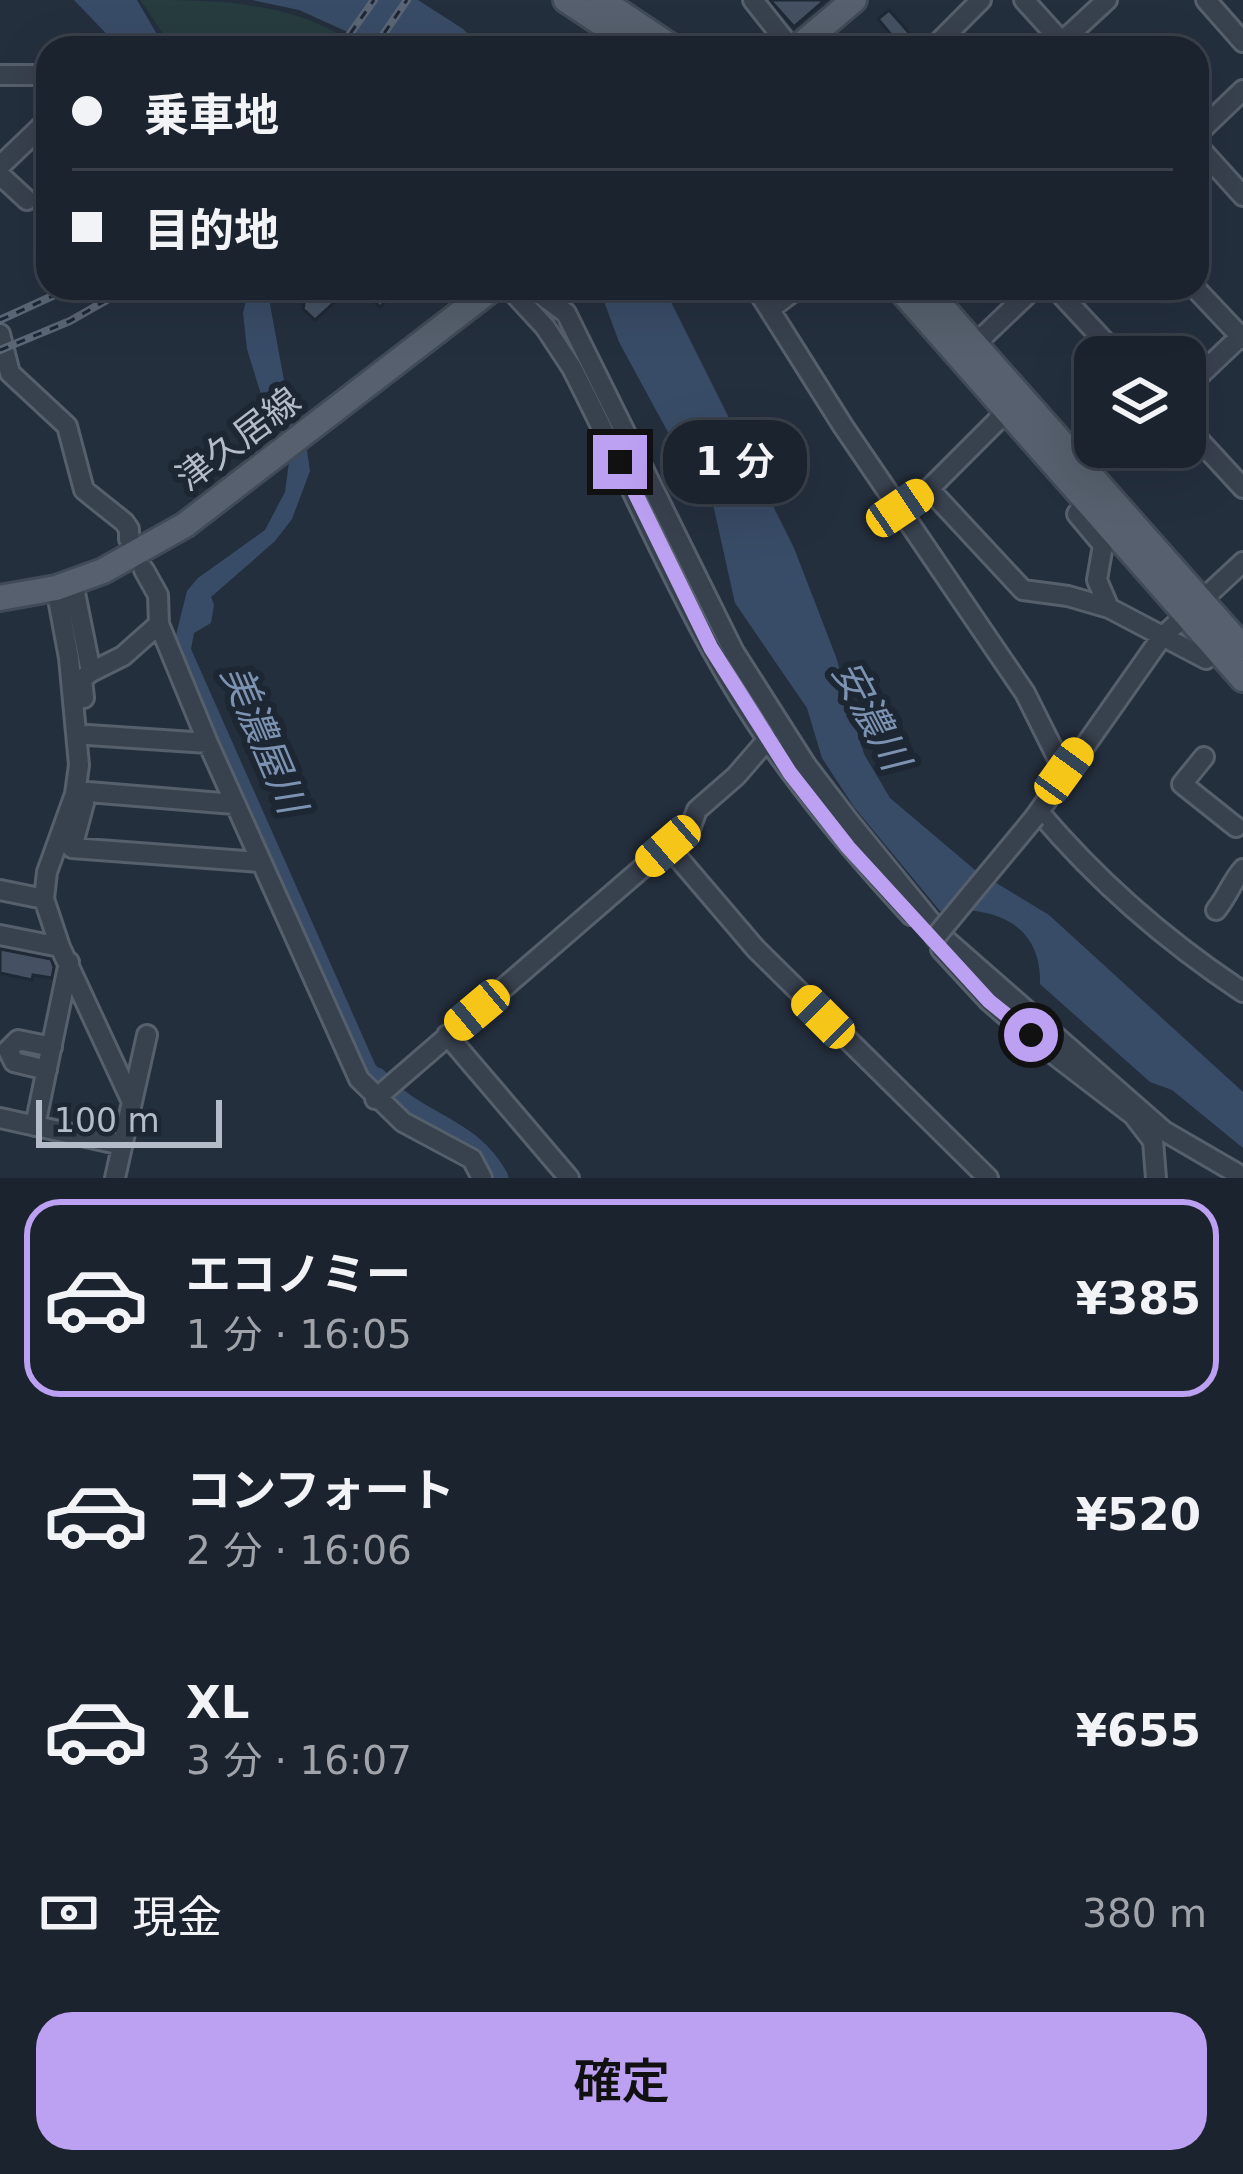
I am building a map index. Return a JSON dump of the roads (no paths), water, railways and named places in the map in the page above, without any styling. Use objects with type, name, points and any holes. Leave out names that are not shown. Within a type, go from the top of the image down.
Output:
[{"type":"main road","points":[[566,0],[621,36]]},
{"type":"main road","points":[[809,36],[854,0]]},
{"type":"main road","points":[[608,2],[656,36]]},
{"type":"main road","name":"津久居線","points":[[0,598],[103,572],[185,524],[478,300]]},
{"type":"main road","points":[[912,300],[1089,471],[1243,679]]},
{"type":"main road","points":[[933,300],[1008,410],[1087,501],[1194,607],[1243,648]]},
{"type":"street","points":[[753,0],[784,36]]},
{"type":"street","points":[[945,36],[981,0]]},
{"type":"street","points":[[1024,0],[1051,36]]},
{"type":"street","points":[[1068,36],[1107,0]]},
{"type":"street","points":[[1206,0],[1243,42]]},
{"type":"street","points":[[0,75],[36,76]]},
{"type":"street","points":[[1209,123],[1243,90]]},
{"type":"street","points":[[0,166],[36,132]]},
{"type":"street","points":[[1209,158],[1243,196]]},
{"type":"street","points":[[0,175],[28,200]]},
{"type":"street","points":[[520,300],[572,368],[711,648],[768,740],[848,847],[989,1001],[1133,1115],[1153,1141],[1156,1178]]},
{"type":"street","points":[[548,300],[566,313],[713,613],[752,681],[806,765],[930,923],[1164,1131],[1243,1177]]},
{"type":"street","points":[[764,300],[1025,693],[1064,771]]},
{"type":"street","points":[[770,310],[783,300]]},
{"type":"street","points":[[968,350],[1021,300]]},
{"type":"street","points":[[1066,300],[1100,336]]},
{"type":"street","points":[[1206,369],[1242,336],[1207,300]]},
{"type":"street","points":[[0,334],[5,366],[67,426],[84,490],[124,522],[129,539]]},
{"type":"street","points":[[900,508],[928,489],[1008,410]]},
{"type":"street","points":[[1206,448],[1243,488]]},
{"type":"street","points":[[1092,468],[1087,501],[1077,514],[1103,544],[1097,580],[1108,608]]},
{"type":"street","points":[[928,489],[1023,590],[1108,608],[1206,659]]},
{"type":"street","points":[[933,940],[1037,814],[1163,637],[1243,562]]},
{"type":"street","points":[[145,571],[158,595],[159,624],[208,743],[358,1079],[403,1122],[457,1148],[472,1160],[482,1178]]},
{"type":"street","points":[[64,585],[91,672]]},
{"type":"street","points":[[64,585],[79,765],[75,794],[47,872],[44,899],[64,955],[132,1102]]},
{"type":"street","points":[[159,624],[123,656],[82,679],[88,792],[72,848],[259,862]]},
{"type":"street","points":[[88,735],[208,743]]},
{"type":"street","points":[[375,1099],[691,826],[697,810],[768,740]]},
{"type":"street","points":[[1204,757],[1183,784],[1240,829]]},
{"type":"street","points":[[88,792],[234,804]]},
{"type":"street","points":[[1037,814],[1129,907],[1243,992]]},
{"type":"street","points":[[668,846],[756,949],[988,1178]]},
{"type":"street","points":[[1216,910],[1243,868]]},
{"type":"street","points":[[0,890],[44,899]]},
{"type":"street","points":[[0,935],[64,955]]},
{"type":"street","points":[[35,1126],[64,955]]},
{"type":"street","points":[[115,1178],[147,1036]]},
{"type":"street","points":[[447,1036],[569,1178]]},
{"type":"street","points":[[47,1070],[14,1062],[8,1050],[18,1040],[52,1047]]},
{"type":"street","points":[[0,1118],[122,1145]]},
{"type":"water","points":[[74,0],[137,0],[158,36],[108,36]]},
{"type":"water","points":[[252,0],[418,0],[470,36],[356,36],[299,10]]},
{"type":"water","points":[[246,300],[269,300],[285,386],[310,471],[292,519],[275,541],[211,597],[211,623],[194,633],[191,649],[375,1064],[388,1081],[376,1090],[364,1074],[175,639],[187,591],[265,530],[285,492],[289,462],[281,432],[263,401],[247,349]]},
{"type":"water","points":[[603,300],[670,300],[794,548],[836,657],[864,754],[890,798],[975,870],[1049,915],[1243,1092],[1243,1148],[1172,1090],[1150,1082],[1040,984],[1033,946],[1011,923],[979,911],[940,911],[854,807],[822,758],[807,708],[735,603],[700,446],[676,447],[619,342]]},
{"type":"waterway","name":"美濃屋川","points":[[377,1078],[408,1106],[472,1146],[498,1178]]},
{"type":"railway","points":[[348,36],[374,0]]},
{"type":"railway","points":[[382,36],[407,0]]},
{"type":"railway","points":[[0,320],[44,300]]},
{"type":"railway","points":[[0,350],[107,300]]},
{"type":"water label","name":"安濃川","points":[[871,715]]}]
